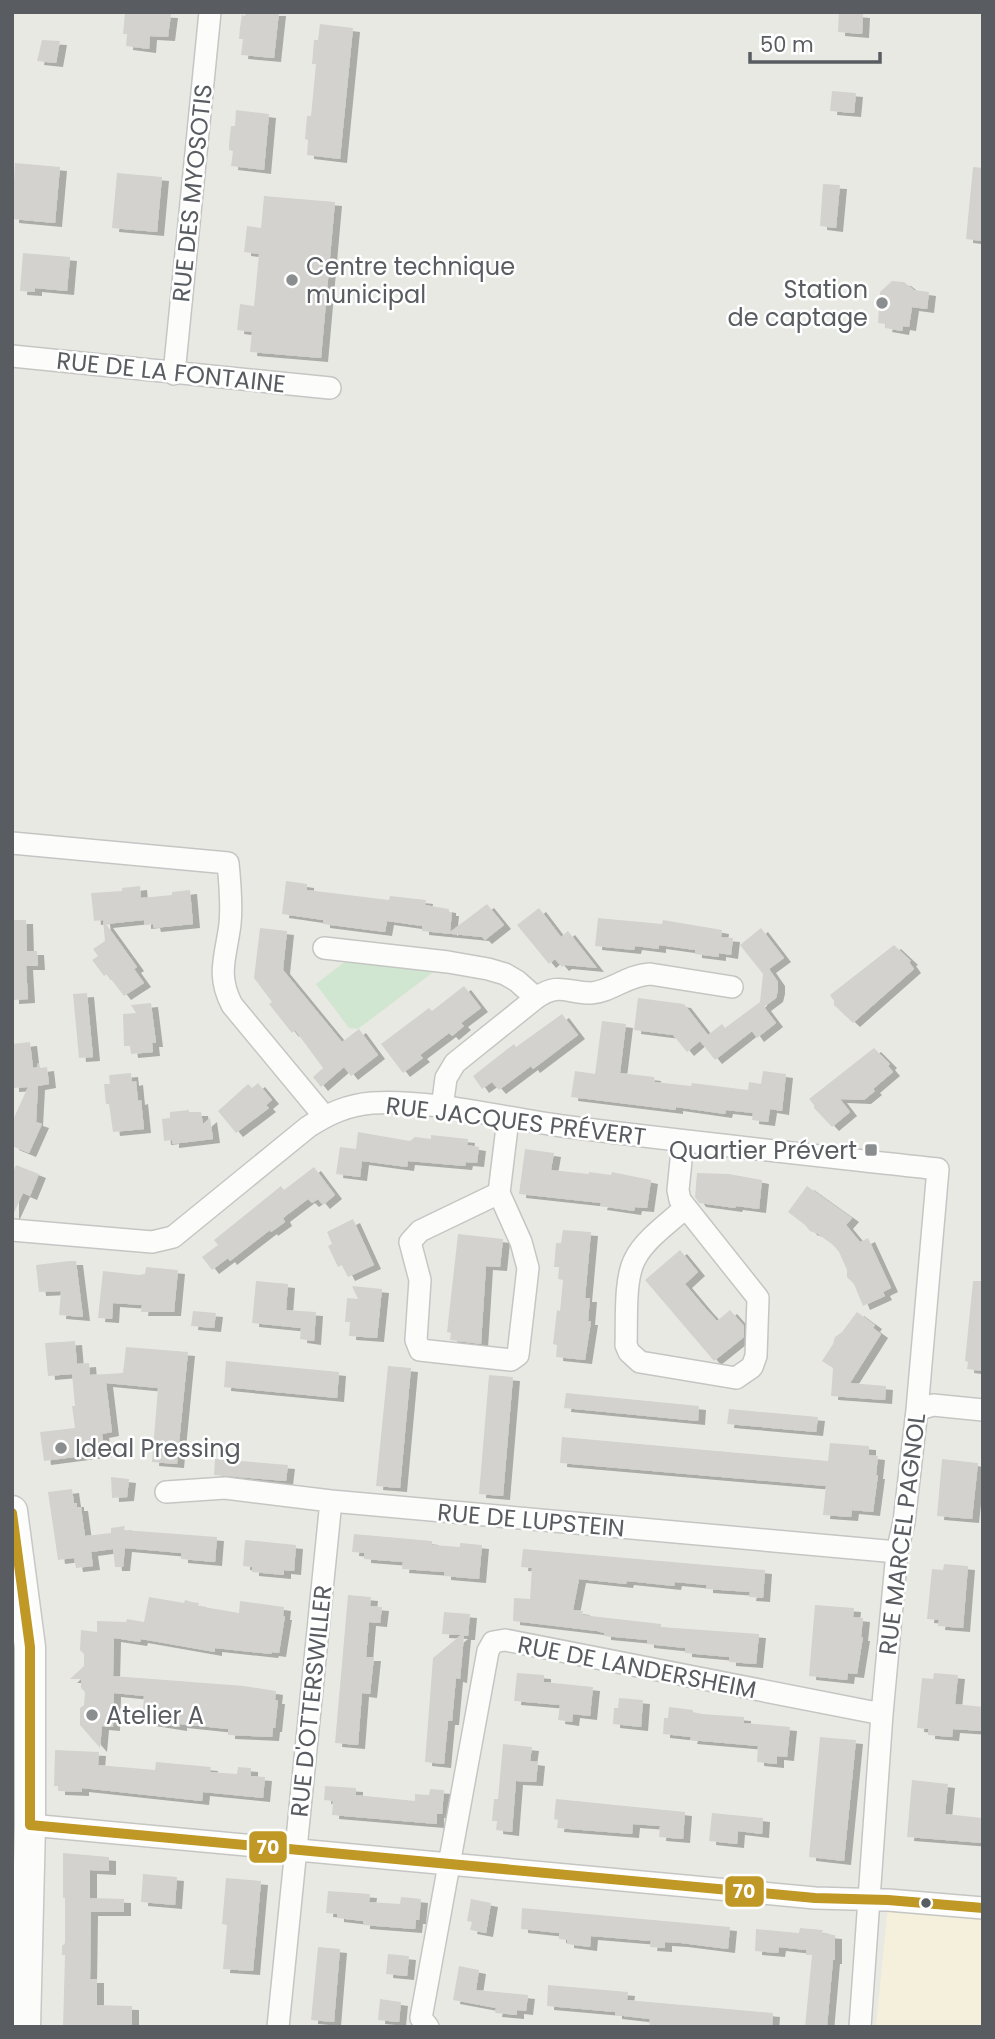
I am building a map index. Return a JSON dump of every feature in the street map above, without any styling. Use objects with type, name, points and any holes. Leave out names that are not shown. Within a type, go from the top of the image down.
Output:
[{"type":"main road","points":[[12,1511],[30,1647],[30,1825],[25,2027]]},
{"type":"street","name":"RUE DES MYOSOTIS","points":[[174,374],[210,12]]},
{"type":"street","name":"RUE DE LA FONTAINE","points":[[12,356],[330,388]]},
{"type":"street","points":[[12,843],[228,863],[231,909],[222,965],[225,992],[232,1005],[324,1116]]},
{"type":"street","points":[[324,948],[488,969],[517,981],[536,998]]},
{"type":"street","points":[[442,1108],[446,1078],[454,1063],[552,988],[591,993],[637,975],[650,974],[732,987]]},
{"type":"street","name":"RUE JACQUES PRÉVERT","points":[[12,1230],[152,1242],[173,1237],[274,1153],[324,1116],[344,1108],[373,1103],[391,1102],[683,1141],[938,1169]]},
{"type":"street","points":[[499,1193],[420,1231],[410,1242],[420,1280],[416,1340],[420,1350],[511,1360],[520,1352],[528,1268],[521,1242],[499,1193],[508,1119]]},
{"type":"street","points":[[683,1141],[678,1190],[685,1208],[758,1298],[756,1356],[752,1367],[736,1378],[650,1365],[634,1357],[626,1345],[630,1279],[634,1261],[649,1242],[685,1208]]},
{"type":"street","name":"RUE MARCEL PAGNOL","points":[[860,2027],[882,1714],[897,1552],[904,1522],[918,1410],[938,1169]]},
{"type":"street","points":[[918,1410],[933,1405],[983,1410]]},
{"type":"street","name":"RUE DE LUPSTEIN","points":[[166,1492],[225,1488],[331,1501],[897,1552]]},
{"type":"street","name":"RUE D'OTTERSWILLER","points":[[278,2027],[331,1501]]},
{"type":"street","name":"RUE DE LANDERSHEIM","points":[[449,1865],[488,1651],[497,1640],[882,1714]]},
{"type":"street","points":[[30,1825],[816,1898],[870,1899],[983,1908]]},
{"type":"street","points":[[428,2027],[421,2018],[449,1865]]},
{"type":"shaded area","points":[[889,1895],[983,1903],[983,2027],[876,2027]]},
{"type":"green space","points":[[358,960],[436,970],[358,1029],[349,1028],[316,984],[343,963]]},
{"type":"building","points":[[125,12],[171,14],[168,37],[150,36],[149,49],[126,46],[127,34],[123,34]]},
{"type":"building","points":[[246,12],[279,12],[274,58],[241,55],[243,39],[239,39],[240,27],[242,15],[245,16]]},
{"type":"building","points":[[839,12],[863,14],[862,34],[838,32]]},
{"type":"building","points":[[320,24],[353,28],[340,159],[307,155],[307,116],[311,116],[316,64],[312,64],[314,40],[318,40]]},
{"type":"building","points":[[42,40],[60,41],[56,63],[37,61]]},
{"type":"building","points":[[832,91],[856,93],[854,113],[830,111]]},
{"type":"building","points":[[236,110],[269,114],[264,170],[231,166],[233,151],[229,150],[229,144],[231,126],[235,126]]},
{"type":"building","points":[[15,163],[60,167],[55,223],[12,219]]},
{"type":"building","points":[[973,167],[983,168],[983,241],[966,239]]},
{"type":"building","points":[[117,173],[162,177],[157,232],[112,228]]},
{"type":"building","points":[[823,184],[840,185],[836,228],[820,226]]},
{"type":"building","name":"Centre technique municipal","points":[[264,196],[335,202],[321,358],[250,352],[252,332],[237,330],[240,304],[254,306],[259,254],[244,252],[247,226],[261,228]]},
{"type":"building","points":[[23,253],[70,257],[67,291],[35,288],[35,292],[20,291]]},
{"type":"building","points":[[892,281],[904,282],[914,290],[929,292],[927,309],[912,307],[909,327],[903,326],[902,331],[885,328],[886,324],[878,323],[880,292]]},
{"type":"building","points":[[286,881],[307,884],[307,890],[389,900],[390,896],[426,900],[425,905],[449,909],[449,912],[452,912],[450,932],[487,904],[504,925],[485,940],[482,937],[422,931],[422,926],[387,921],[385,932],[323,924],[323,920],[282,914]]},
{"type":"building","points":[[140,886],[141,898],[190,890],[193,924],[154,928],[153,924],[144,925],[144,920],[106,924],[137,967],[134,969],[144,983],[124,996],[92,960],[98,956],[93,949],[105,941],[103,920],[94,921],[91,893],[122,891],[122,888]]},
{"type":"building","points":[[539,908],[561,937],[568,931],[597,968],[562,967],[555,959],[549,964],[517,925]]},
{"type":"building","points":[[598,918],[662,924],[663,920],[722,930],[721,937],[733,938],[731,955],[719,953],[719,957],[695,954],[695,950],[659,945],[659,949],[635,946],[634,950],[595,946]]},
{"type":"building","points":[[12,920],[26,920],[27,951],[37,951],[38,966],[26,966],[28,999],[12,1000]]},
{"type":"building","points":[[260,928],[287,931],[283,970],[342,1042],[359,1029],[378,1055],[351,1076],[344,1067],[321,1087],[313,1077],[323,1068],[295,1030],[292,1033],[269,1004],[272,1002],[254,978]]},
{"type":"building","points":[[761,928],[784,958],[769,969],[778,982],[778,990],[776,998],[764,1007],[776,1023],[757,1038],[752,1031],[715,1060],[700,1041],[687,1052],[673,1035],[634,1030],[638,998],[684,1004],[708,1035],[722,1024],[725,1028],[760,1002],[763,974],[740,945]]},
{"type":"building","points":[[894,945],[911,961],[909,962],[914,969],[853,1023],[834,1005],[830,995]]},
{"type":"building","points":[[464,986],[481,1008],[461,1023],[464,1026],[452,1036],[449,1033],[420,1055],[423,1058],[403,1073],[381,1044],[429,1008],[432,1011]]},
{"type":"building","points":[[87,993],[93,1057],[79,1058],[73,994]]},
{"type":"building","points":[[151,1003],[156,1043],[152,1043],[153,1052],[131,1054],[130,1046],[124,1046],[123,1014],[136,1013],[131,1005]]},
{"type":"building","points":[[562,1014],[578,1035],[533,1069],[531,1066],[499,1090],[492,1082],[482,1089],[473,1076],[514,1044],[516,1047]]},
{"type":"building","points":[[602,1021],[626,1024],[620,1073],[654,1077],[655,1082],[691,1086],[692,1083],[748,1090],[749,1082],[761,1084],[763,1071],[786,1074],[782,1111],[770,1109],[768,1122],[752,1120],[753,1113],[726,1110],[725,1114],[676,1107],[676,1110],[571,1097],[575,1071],[595,1074]]},
{"type":"building","points":[[30,1042],[33,1068],[37,1067],[38,1063],[39,1068],[47,1067],[49,1084],[38,1086],[36,1122],[42,1124],[29,1153],[12,1146],[12,1122],[28,1087],[12,1088],[12,1044]]},
{"type":"building","points":[[874,1048],[890,1064],[888,1066],[893,1072],[864,1100],[840,1099],[850,1112],[832,1127],[809,1099]]},
{"type":"building","points":[[131,1073],[132,1082],[136,1081],[138,1101],[141,1100],[144,1129],[113,1132],[104,1084],[110,1084],[109,1075]]},
{"type":"building","points":[[258,1083],[272,1100],[266,1105],[269,1108],[236,1133],[218,1111],[248,1084],[252,1088]]},
{"type":"building","points":[[170,1112],[201,1112],[203,1124],[210,1118],[213,1139],[172,1144],[172,1140],[164,1141],[162,1119],[170,1118]]},
{"type":"building","points":[[358,1132],[410,1141],[415,1137],[431,1139],[431,1135],[468,1139],[467,1145],[479,1147],[477,1163],[466,1162],[465,1166],[408,1161],[407,1167],[362,1161],[360,1177],[336,1174],[340,1147],[356,1149]]},
{"type":"building","points":[[525,1149],[554,1153],[551,1170],[611,1175],[612,1172],[651,1180],[647,1208],[635,1207],[634,1211],[600,1206],[601,1203],[519,1194]]},
{"type":"building","points":[[16,1165],[39,1174],[30,1196],[23,1193],[12,1217],[12,1175]]},
{"type":"building","points":[[314,1167],[335,1195],[323,1205],[318,1199],[312,1203],[308,1199],[283,1218],[285,1222],[271,1232],[270,1230],[230,1261],[228,1258],[212,1270],[202,1257],[218,1245],[214,1240],[281,1186],[284,1190]]},
{"type":"building","points":[[697,1173],[729,1174],[762,1180],[759,1209],[699,1203],[695,1197]]},
{"type":"building","points":[[807,1186],[852,1218],[846,1225],[860,1242],[868,1238],[891,1288],[883,1292],[885,1296],[863,1306],[854,1284],[847,1277],[847,1270],[839,1252],[788,1212]]},
{"type":"building","points":[[353,1219],[374,1265],[348,1277],[342,1265],[338,1267],[328,1246],[332,1244],[327,1232]]},
{"type":"building","points":[[563,1230],[591,1232],[585,1298],[590,1298],[588,1321],[591,1321],[585,1360],[556,1357],[557,1345],[553,1344],[563,1280],[558,1279],[559,1267],[554,1267],[556,1243],[561,1243]]},
{"type":"building","points":[[458,1234],[503,1239],[500,1267],[486,1266],[481,1344],[450,1340],[451,1333],[447,1332]]},
{"type":"building","points":[[680,1250],[698,1272],[685,1284],[706,1309],[717,1321],[730,1310],[744,1326],[744,1337],[714,1361],[645,1280]]},
{"type":"building","points":[[76,1261],[83,1317],[59,1315],[61,1291],[39,1292],[36,1265]]},
{"type":"building","points":[[146,1267],[178,1270],[174,1312],[141,1312],[142,1305],[113,1303],[112,1319],[98,1318],[103,1271],[139,1275],[145,1274]]},
{"type":"building","points":[[256,1281],[288,1284],[286,1310],[316,1312],[314,1341],[300,1339],[301,1328],[252,1323]]},
{"type":"building","points":[[973,1281],[983,1281],[983,1371],[967,1369],[968,1362],[965,1361]]},
{"type":"building","points":[[352,1286],[382,1289],[377,1338],[349,1336],[350,1322],[345,1322],[347,1298],[358,1299]]},
{"type":"building","points":[[193,1311],[216,1313],[214,1328],[191,1326]]},
{"type":"building","points":[[857,1312],[875,1325],[873,1328],[881,1334],[850,1383],[886,1386],[885,1400],[831,1396],[833,1368],[822,1361],[835,1337]]},
{"type":"building","points":[[75,1341],[77,1364],[89,1363],[90,1375],[123,1373],[126,1347],[188,1352],[177,1464],[152,1462],[158,1388],[106,1383],[112,1432],[102,1434],[105,1453],[44,1461],[40,1432],[75,1428],[72,1374],[48,1376],[45,1343]]},
{"type":"building","points":[[226,1361],[339,1372],[337,1398],[224,1387]]},
{"type":"building","points":[[388,1366],[411,1368],[400,1488],[376,1486]]},
{"type":"building","points":[[489,1375],[513,1377],[503,1496],[479,1494]]},
{"type":"building","points":[[566,1393],[699,1406],[698,1421],[564,1408]]},
{"type":"building","points":[[729,1409],[818,1417],[816,1432],[727,1424]]},
{"type":"building","points":[[562,1437],[828,1461],[830,1443],[869,1446],[869,1455],[878,1456],[873,1512],[852,1510],[851,1517],[823,1515],[826,1486],[560,1463]]},
{"type":"building","points":[[215,1459],[288,1465],[286,1481],[214,1475]]},
{"type":"building","points":[[942,1459],[978,1463],[972,1519],[937,1516]]},
{"type":"building","points":[[111,1477],[129,1479],[127,1497],[112,1498]]},
{"type":"building","points":[[72,1489],[74,1503],[81,1507],[85,1536],[111,1533],[111,1528],[125,1526],[124,1530],[217,1537],[215,1562],[181,1559],[181,1553],[125,1548],[123,1567],[115,1567],[113,1549],[91,1552],[93,1566],[76,1568],[74,1558],[58,1560],[48,1492]]},
{"type":"building","points":[[354,1534],[432,1541],[432,1545],[482,1545],[479,1579],[444,1576],[444,1572],[402,1569],[403,1562],[364,1559],[364,1553],[352,1552]]},
{"type":"building","points":[[245,1540],[296,1545],[294,1571],[284,1570],[284,1575],[252,1572],[252,1567],[243,1566]]},
{"type":"building","points":[[523,1549],[765,1570],[763,1598],[749,1597],[750,1592],[706,1589],[706,1585],[675,1582],[674,1586],[627,1581],[626,1584],[579,1579],[573,1610],[583,1611],[582,1615],[661,1624],[661,1627],[759,1634],[756,1664],[729,1662],[729,1657],[685,1653],[685,1648],[647,1644],[647,1640],[604,1636],[604,1633],[597,1631],[513,1621],[514,1598],[530,1599],[532,1568],[521,1567]]},
{"type":"building","points":[[944,1564],[968,1566],[963,1628],[938,1626],[939,1620],[927,1619],[932,1569],[943,1570]]},
{"type":"building","points":[[348,1595],[371,1597],[370,1606],[382,1607],[380,1623],[369,1622],[366,1657],[374,1657],[370,1694],[362,1693],[358,1745],[335,1743]]},
{"type":"building","points":[[149,1597],[184,1603],[185,1600],[199,1603],[198,1606],[239,1613],[240,1601],[284,1607],[279,1653],[215,1648],[215,1652],[141,1639],[140,1642],[114,1638],[113,1676],[276,1691],[275,1700],[278,1700],[272,1737],[228,1735],[228,1729],[180,1724],[180,1727],[142,1721],[144,1696],[114,1693],[113,1727],[102,1726],[100,1748],[80,1725],[80,1708],[84,1705],[85,1692],[81,1688],[81,1679],[70,1679],[84,1666],[84,1654],[80,1650],[81,1630],[97,1632],[97,1621],[126,1622],[127,1619],[144,1622]]},
{"type":"building","points":[[815,1605],[854,1608],[853,1617],[863,1618],[857,1674],[848,1673],[847,1680],[809,1676]]},
{"type":"building","points":[[444,1612],[470,1614],[468,1636],[464,1636],[460,1679],[456,1678],[452,1721],[448,1721],[444,1764],[425,1762],[433,1658],[461,1635],[442,1634]]},
{"type":"building","points":[[517,1673],[544,1675],[544,1682],[593,1687],[590,1716],[573,1714],[572,1722],[558,1720],[560,1705],[514,1701]]},
{"type":"building","points":[[934,1673],[958,1675],[955,1704],[983,1707],[983,1731],[953,1729],[952,1737],[928,1735],[928,1729],[917,1728],[922,1678],[933,1679]]},
{"type":"building","points":[[619,1698],[643,1700],[641,1727],[613,1724],[614,1708],[618,1708]]},
{"type":"building","points":[[669,1707],[702,1714],[744,1717],[744,1723],[790,1727],[787,1757],[777,1756],[777,1764],[757,1762],[758,1746],[690,1740],[691,1737],[663,1734],[664,1718],[668,1718]]},
{"type":"building","points":[[820,1737],[856,1740],[844,1861],[809,1857]]},
{"type":"building","points":[[503,1744],[532,1747],[530,1761],[538,1762],[536,1782],[516,1781],[512,1832],[496,1830],[497,1821],[492,1821],[494,1799],[498,1799]]},
{"type":"building","points":[[55,1750],[99,1752],[98,1765],[155,1770],[156,1762],[211,1767],[210,1772],[237,1774],[238,1767],[251,1768],[251,1776],[265,1777],[263,1798],[203,1792],[202,1801],[82,1788],[82,1792],[58,1791],[58,1786],[54,1786]]},
{"type":"building","points":[[912,1780],[948,1784],[945,1814],[983,1818],[983,1843],[907,1837]]},
{"type":"building","points":[[325,1786],[356,1788],[356,1795],[415,1801],[415,1794],[429,1795],[430,1789],[444,1790],[442,1814],[437,1814],[437,1824],[332,1815],[333,1801],[324,1800]]},
{"type":"building","points":[[556,1799],[685,1812],[683,1839],[659,1837],[660,1826],[633,1824],[632,1834],[557,1828],[558,1820],[554,1819]]},
{"type":"building","points":[[712,1813],[763,1818],[762,1834],[738,1831],[737,1844],[709,1841]]},
{"type":"building","points":[[63,1853],[109,1857],[109,1871],[90,1870],[90,1898],[124,1899],[124,1912],[91,1912],[90,1979],[97,1979],[97,2005],[132,2006],[132,2027],[63,2027]]},
{"type":"building","points":[[143,1874],[177,1877],[175,1905],[141,1902]]},
{"type":"building","points":[[226,1878],[261,1881],[253,1971],[223,1969],[227,1925],[222,1924]]},
{"type":"building","points":[[328,1891],[370,1894],[369,1902],[400,1904],[401,1897],[421,1899],[419,1920],[416,1920],[415,1929],[363,1925],[363,1921],[337,1918],[337,1914],[326,1913]]},
{"type":"building","points":[[471,1899],[491,1903],[486,1933],[470,1930],[472,1922],[467,1921]]},
{"type":"building","points":[[522,1908],[730,1927],[728,1949],[665,1942],[665,1948],[650,1947],[651,1941],[591,1936],[590,1947],[567,1944],[567,1940],[559,1939],[559,1933],[521,1929]]},
{"type":"building","points":[[800,1928],[823,1930],[822,1934],[835,1935],[835,1960],[827,2027],[805,2027],[812,1955],[806,1955],[806,1950],[779,1947],[778,1953],[755,1951],[756,1929],[799,1933]]},
{"type":"building","points":[[318,1947],[340,1949],[334,2022],[311,2020]]},
{"type":"building","points":[[388,1954],[409,1956],[407,1976],[386,1974]]},
{"type":"building","points":[[459,1966],[479,1970],[476,1990],[528,1995],[526,2011],[517,2010],[517,2015],[495,2013],[496,2008],[453,2000]]},
{"type":"building","points":[[548,1985],[628,1992],[627,2000],[773,2013],[772,2027],[649,2027],[650,2019],[615,2015],[615,2012],[547,2006]]},
{"type":"building","points":[[380,1999],[401,2002],[399,2022],[378,2020]]},
{"type":"transit line","name":"70","points":[[12,1513],[30,1647],[30,1825]]},
{"type":"transit line","name":"70","points":[[30,1825],[815,1898],[888,1900],[983,1908]]},
{"type":"place","name":"Centre technique municipal","points":[[292,280]]},
{"type":"place","name":"Station de captage","points":[[882,303]]},
{"type":"place","name":"Quartier Prévert","points":[[871,1150]]},
{"type":"place","name":"Ideal Pressing","points":[[61,1448]]},
{"type":"place","name":"Atelier A","points":[[92,1715]]}]
